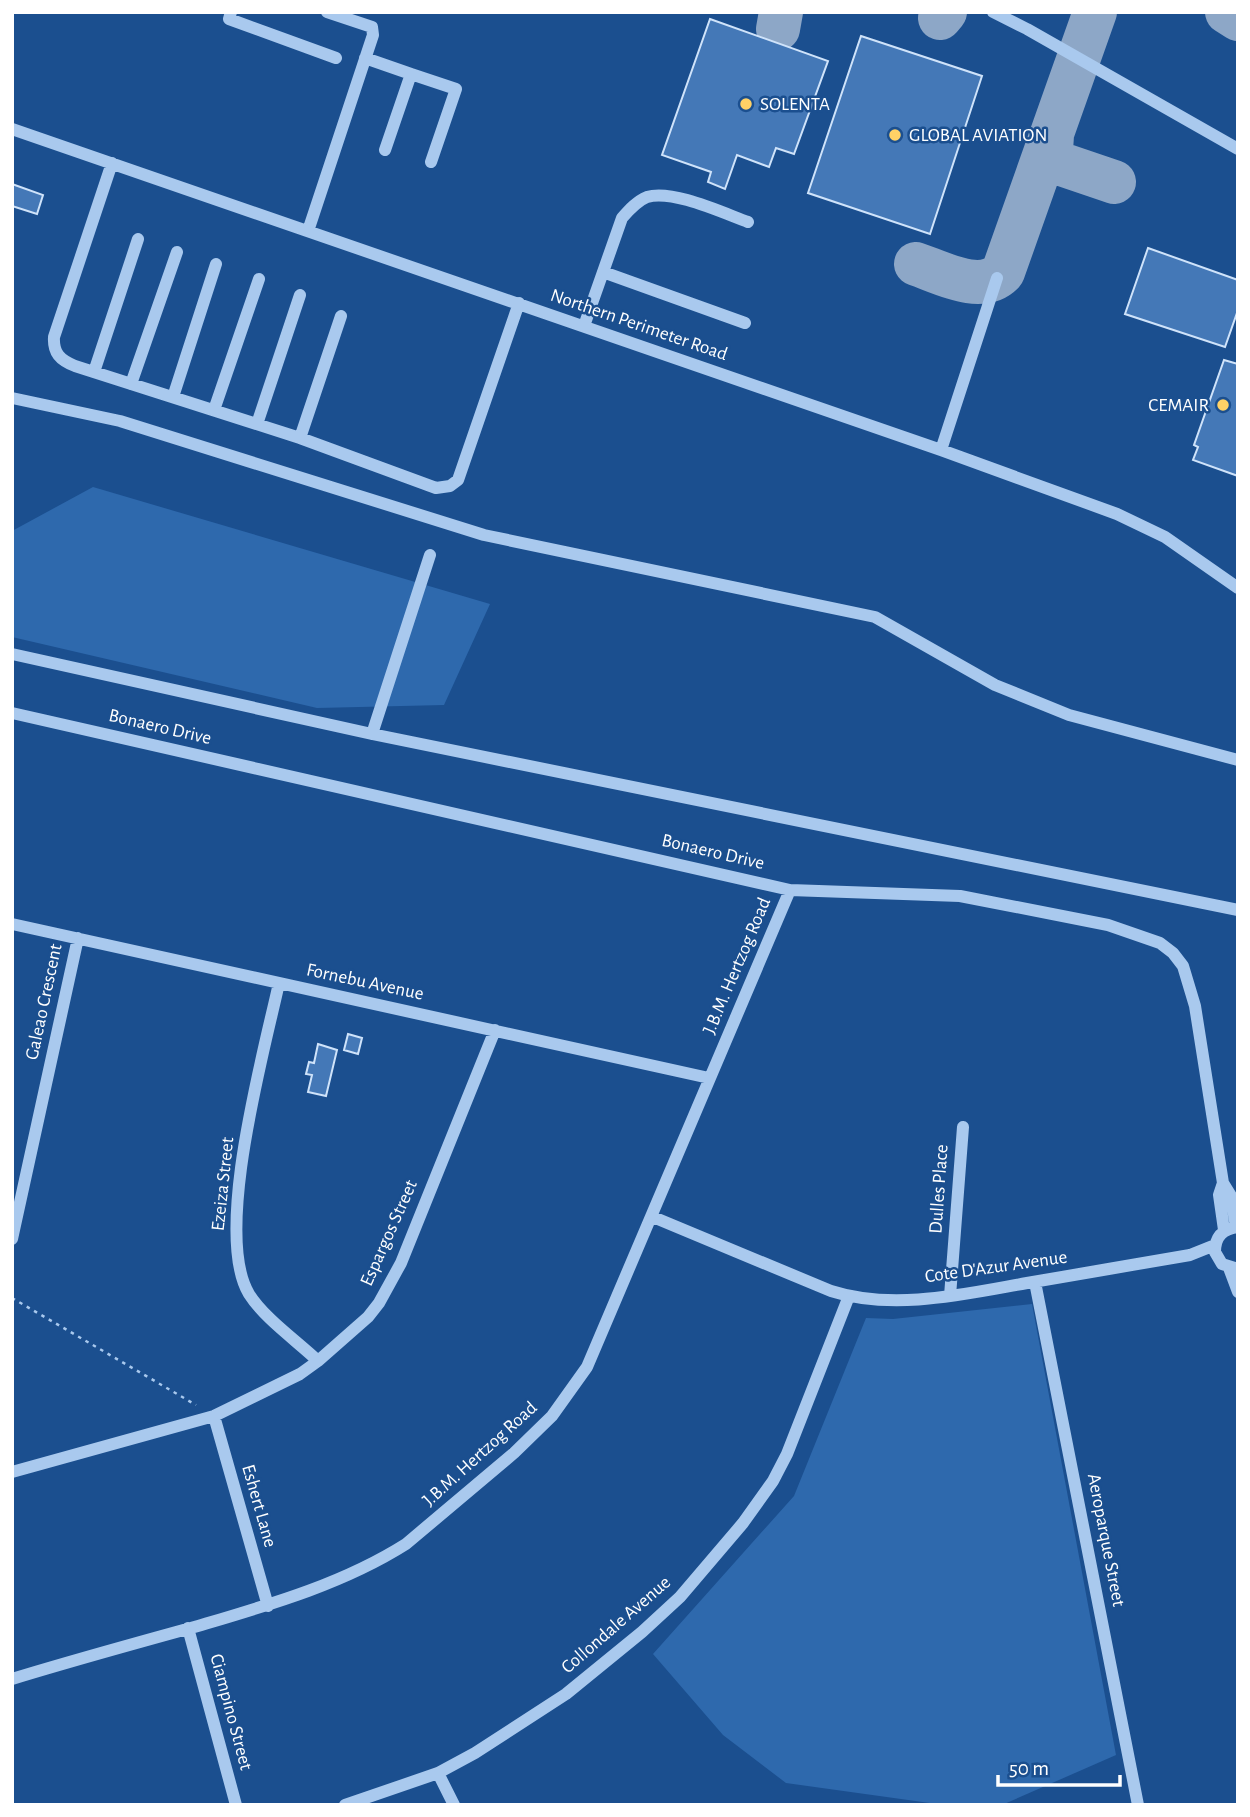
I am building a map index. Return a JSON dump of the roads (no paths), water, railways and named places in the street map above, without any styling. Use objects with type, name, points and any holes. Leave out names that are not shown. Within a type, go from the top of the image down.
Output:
[{"type":"street","points":[[231,12],[229,19],[335,58]]},
{"type":"street","points":[[308,231],[373,35],[372,27],[327,12]]},
{"type":"street","points":[[993,12],[1238,149]]},
{"type":"street","points":[[365,58],[456,89],[431,162]]},
{"type":"street","points":[[384,150],[411,74]]},
{"type":"street","name":"Northern Perimeter Road","points":[[12,129],[940,450],[1142,524],[1238,588]]},
{"type":"street","points":[[112,163],[53,345],[61,359],[94,372],[300,438],[436,488],[450,486],[458,480],[519,303]]},
{"type":"street","points":[[584,327],[622,218],[632,206],[648,197],[668,195],[748,222]]},
{"type":"street","points":[[94,372],[138,239]]},
{"type":"street","points":[[131,384],[177,252]]},
{"type":"street","points":[[173,397],[216,264]]},
{"type":"street","points":[[603,272],[745,323]]},
{"type":"street","points":[[940,450],[997,278]]},
{"type":"street","points":[[214,410],[259,279]]},
{"type":"street","points":[[257,424],[300,295]]},
{"type":"street","points":[[300,438],[341,316]]},
{"type":"street","points":[[12,398],[120,421],[484,535],[875,617],[995,685],[1069,715],[1238,760]]},
{"type":"street","points":[[372,734],[430,555]]},
{"type":"street","points":[[12,654],[372,734],[1238,910]]},
{"type":"street","name":"Bonaero Drive","points":[[12,713],[790,890],[960,896],[1108,925],[1160,943],[1183,966],[1189,983],[1223,1183],[1219,1195],[1233,1228]]},
{"type":"street","name":"J.B.M. Hertzog Road","points":[[12,1679],[268,1606],[350,1574],[387,1556],[407,1544],[514,1453],[552,1416],[587,1367],[790,890]]},
{"type":"street","name":"Fornebu Avenue","points":[[12,924],[709,1078]]},
{"type":"street","name":"Galeao Crescent","points":[[12,1239],[78,937]]},
{"type":"street","name":"Ezeiza Street","points":[[279,983],[245,1144],[238,1200],[237,1252],[243,1281],[257,1304],[318,1361]]},
{"type":"street","name":"Espargos Street","points":[[12,1472],[214,1416],[291,1378],[318,1361],[368,1317],[401,1263],[495,1030]]},
{"type":"street","name":"Dulles Place","points":[[950,1296],[963,1126]]},
{"type":"street","name":"Cote D'Azur Avenue","points":[[653,1217],[849,1296],[880,1298],[950,1296],[1190,1255],[1204,1260],[1216,1252]]},
{"type":"street","points":[[1233,1228],[1218,1236],[1216,1252],[1234,1269],[1238,1292]]},
{"type":"street","name":"Aeroparque Street","points":[[1035,1282],[1138,1805]]},
{"type":"street","name":"Collondale Avenue","points":[[345,1805],[438,1773],[475,1754],[566,1694],[680,1597],[743,1523],[773,1481],[787,1454],[849,1296]]},
{"type":"street","name":"Eshert Lane","points":[[214,1416],[268,1606]]},
{"type":"street","name":"Ciampino Street","points":[[188,1629],[236,1805]]},
{"type":"street","points":[[438,1773],[454,1805]]},
{"type":"place","name":"SOLENTA","points":[[746,104]]},
{"type":"place","name":"GLOBAL AVIATION","points":[[895,135]]},
{"type":"place","name":"CEMAIR","points":[[1223,405]]}]
